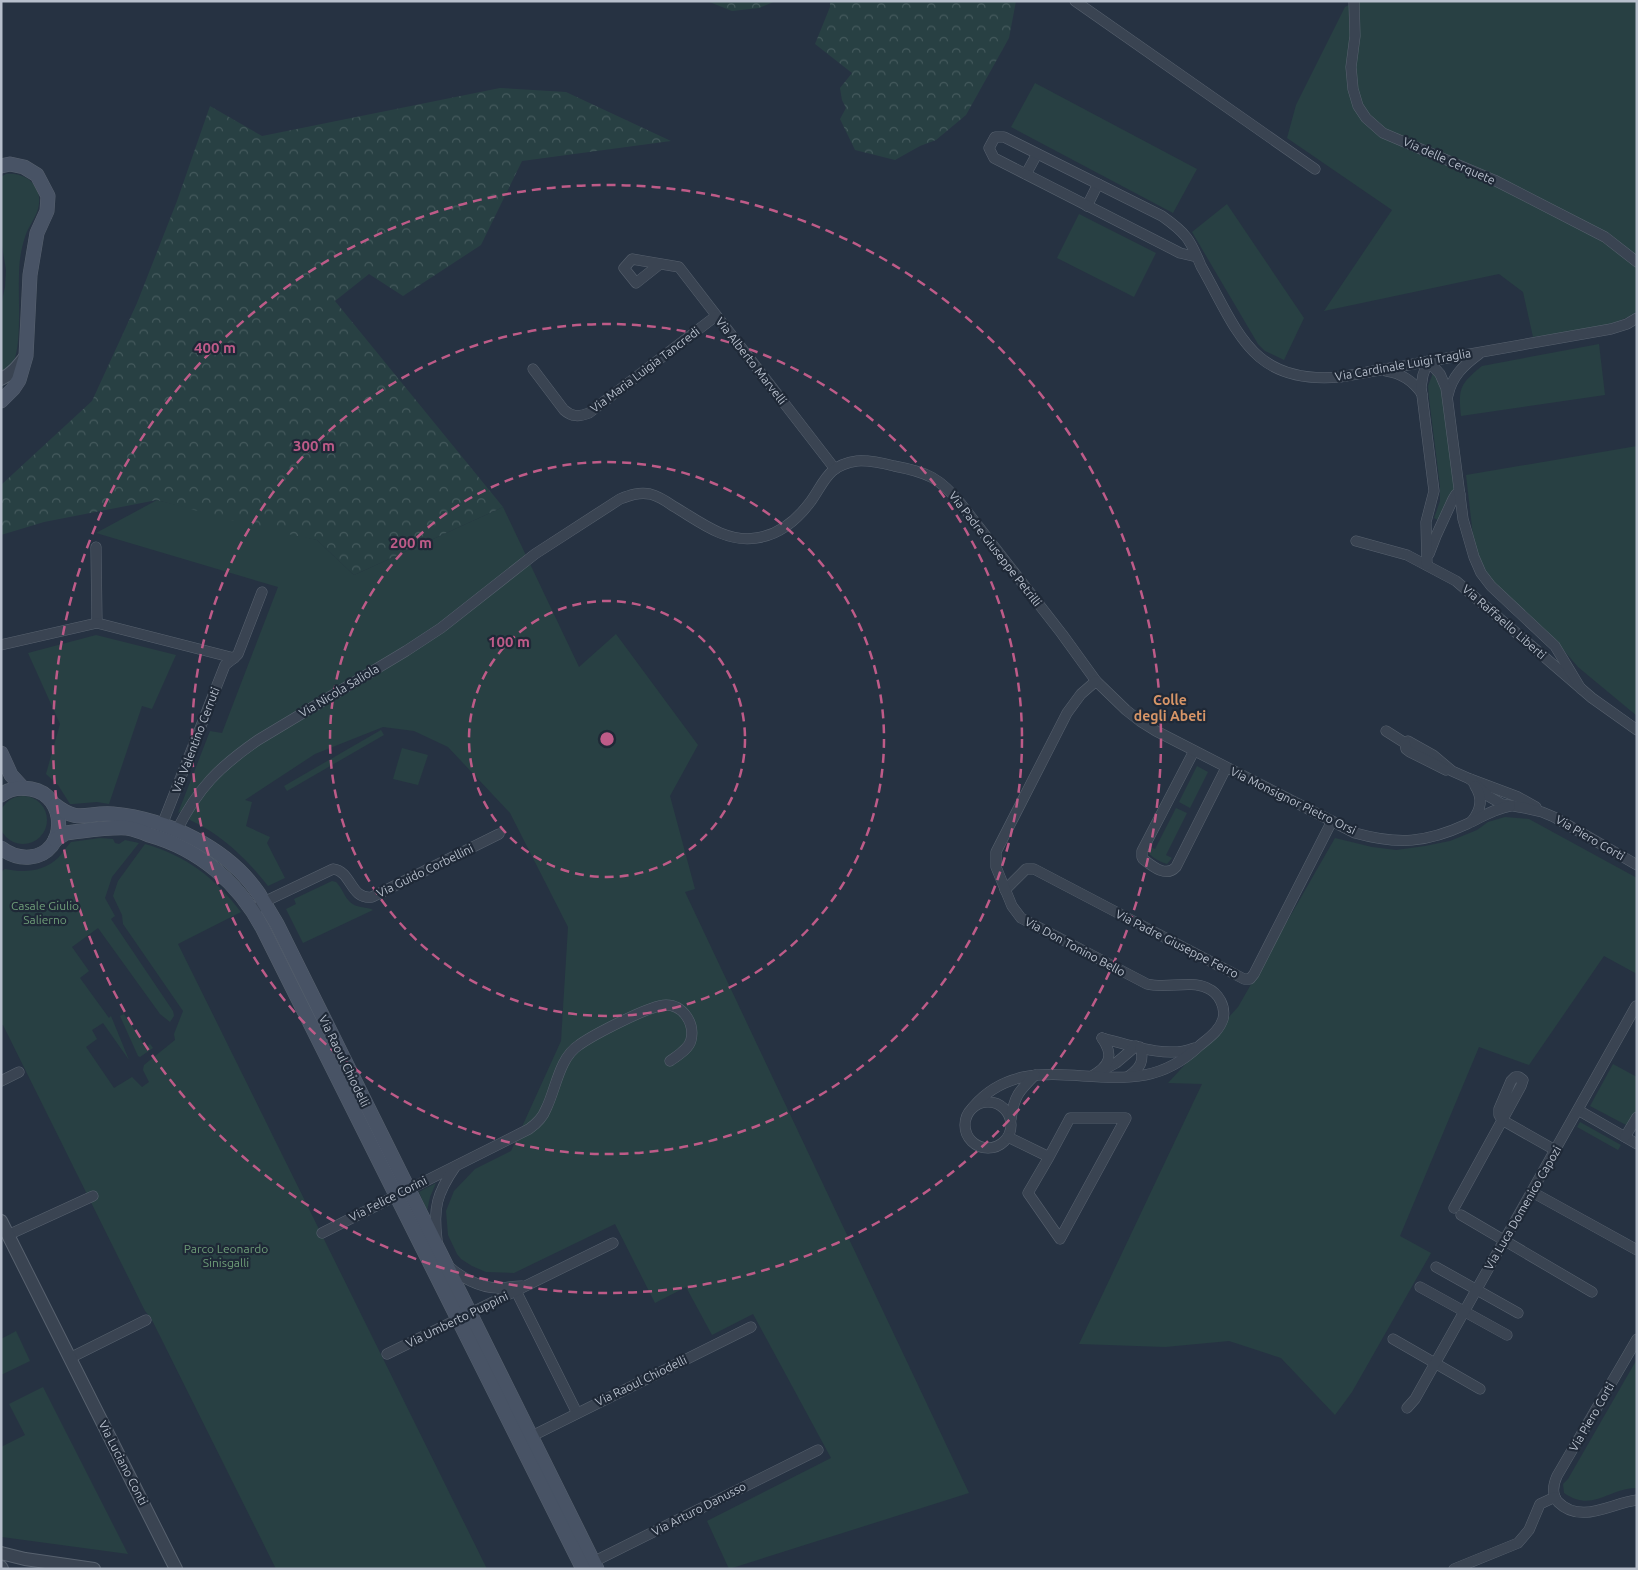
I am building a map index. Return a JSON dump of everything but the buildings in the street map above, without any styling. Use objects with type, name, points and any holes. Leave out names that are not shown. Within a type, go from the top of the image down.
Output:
[{"type":"main road","points":[[1,400],[13,389],[23,369],[26,356],[30,275],[37,234],[47,211],[48,196],[37,175],[24,167],[4,163]]},
{"type":"main road","points":[[1,753],[11,774],[23,788]]},
{"type":"main road","points":[[1,794],[6,791],[23,788]]},
{"type":"main road","name":"Via Raoul Chiodelli","points":[[23,788],[34,789],[44,794],[66,814],[74,816],[112,814],[177,830],[196,839],[223,856],[258,893],[277,924],[402,1192],[441,1255],[464,1316]]},
{"type":"main road","points":[[1,848],[12,855],[22,858],[44,853],[55,840],[60,823],[55,806]]},
{"type":"main road","name":"Via Raoul Chiodelli","points":[[55,840],[66,833],[128,828],[184,848],[212,866],[245,899],[260,922],[402,1192],[587,1567]]},
{"type":"street","points":[[1074,1],[1315,169]]},
{"type":"street","name":"Via delle Cerquete","points":[[1354,1],[1355,36],[1351,67],[1353,90],[1358,106],[1366,118],[1383,133],[1494,180],[1597,233],[1637,262]]},
{"type":"street","name":"Via Cardinale Luigi Traglia","points":[[1197,257],[1180,253],[994,158],[989,148],[995,137],[1004,137],[1162,216],[1176,226],[1189,239],[1197,257],[1250,350],[1266,363],[1279,370],[1309,378],[1340,377],[1611,329],[1637,318]]},
{"type":"street","points":[[1026,174],[1037,154]]},
{"type":"street","points":[[1088,206],[1098,184]]},
{"type":"street","name":"Via Alberto Marvelli","points":[[660,264],[679,267],[835,469]]},
{"type":"street","name":"Via Maria Luigia Tancredi","points":[[533,369],[564,410],[569,414],[582,416],[716,316]]},
{"type":"street","points":[[1448,396],[1452,381],[1457,374],[1482,352]]},
{"type":"street","points":[[1,379],[14,371],[26,356]]},
{"type":"street","points":[[1426,565],[1426,522],[1434,491],[1422,394],[1422,381],[1428,361]]},
{"type":"street","points":[[1428,361],[1440,374],[1448,396],[1463,519],[1467,536],[1481,573],[1502,598],[1555,646],[1581,688]]},
{"type":"street","points":[[1381,370],[1404,377],[1422,394]]},
{"type":"street","name":"Via Padre Giuseppe Petrilli","points":[[835,469],[857,461],[871,461],[927,474],[945,486],[1062,634],[1096,682]]},
{"type":"street","name":"Via Nicola Saliola","points":[[177,830],[203,788],[228,761],[258,740],[441,628],[535,554],[620,499],[640,493],[650,494],[728,536],[742,539],[767,536],[785,528],[795,520],[812,499],[825,477],[835,469]]},
{"type":"street","points":[[1426,565],[1430,549],[1443,521],[1456,494],[1460,494]]},
{"type":"street","name":"Via Raffaello Liberti","points":[[1356,541],[1399,552],[1456,582],[1581,688],[1637,730]]},
{"type":"street","points":[[96,547],[97,623]]},
{"type":"street","name":"Via Valentino Cerruti","points":[[162,825],[225,665],[238,654],[262,592]]},
{"type":"street","points":[[1,645],[97,623],[234,658]]},
{"type":"street","name":"Via Monsignor Pietro Orsi","points":[[1096,682],[1116,702],[1140,721],[1226,768],[1355,833],[1376,839],[1393,841],[1409,841],[1432,837],[1448,833],[1496,809],[1510,806]]},
{"type":"street","name":"Via Don Tonino Bello","points":[[973,1107],[983,1096],[1012,1079],[1036,1074],[1097,1074],[1128,1077],[1146,1075],[1166,1068],[1186,1058],[1202,1044],[1220,1026],[1224,1015],[1220,1001],[1210,988],[1194,985],[1158,986],[1142,982],[1021,918],[1012,906],[996,867],[996,852],[1070,708],[1081,694],[1096,682]]},
{"type":"street","name":"Via Piero Corti","points":[[1386,731],[1405,743],[1406,749],[1410,752],[1441,768],[1527,801],[1542,812],[1565,823],[1637,865]]},
{"type":"street","points":[[1194,751],[1142,851],[1143,859],[1164,872],[1171,871],[1176,866],[1226,768]]},
{"type":"street","points":[[1470,779],[1477,788],[1480,799],[1478,811],[1470,823]]},
{"type":"street","name":"Via Piero Corti","points":[[1470,779],[1488,796],[1502,804],[1542,812]]},
{"type":"street","name":"Via Padre Giuseppe Ferro","points":[[1005,890],[1026,869],[1034,868],[1244,979],[1250,979],[1332,821]]},
{"type":"street","name":"Via Guido Corbellini","points":[[252,911],[264,903],[333,869],[344,873],[357,893],[362,897],[372,897],[499,834]]},
{"type":"street","points":[[1,860],[22,858]]},
{"type":"street","name":"Via Felice Corini","points":[[322,1232],[529,1129],[538,1122],[546,1110],[564,1062],[576,1047],[588,1038],[651,1008],[666,1005],[676,1008],[685,1014],[691,1025],[691,1041],[684,1051],[670,1061]]},
{"type":"street","name":"Via Luca Domenico Capozi","points":[[1407,1408],[1415,1399],[1636,1006]]},
{"type":"street","name":"Via Don Tonino Bello","points":[[1097,1074],[1107,1064],[1109,1057],[1107,1046],[1102,1038],[1138,1047],[1178,1052],[1186,1051],[1202,1044]]},
{"type":"street","points":[[1097,1074],[1138,1047],[1142,1053],[1142,1063],[1128,1077]]},
{"type":"street","points":[[1,1081],[19,1072]]},
{"type":"street","points":[[1010,1119],[1012,1105],[1017,1094],[1036,1074]]},
{"type":"street","points":[[993,1102],[1008,1112],[1010,1119],[1011,1132],[998,1147],[990,1149],[976,1146],[967,1135],[965,1126],[968,1114],[973,1107],[981,1103],[993,1102]]},
{"type":"street","points":[[1578,1110],[1637,1144]]},
{"type":"street","points":[[1625,1137],[1637,1117]]},
{"type":"street","points":[[1070,1118],[1126,1118],[1060,1239],[1028,1193],[1049,1157],[1070,1118]]},
{"type":"street","points":[[1556,1150],[1502,1120],[1457,1212],[1592,1292]]},
{"type":"street","points":[[1008,1137],[1049,1157]]},
{"type":"street","name":"Via Felice Corini","points":[[441,1255],[435,1215],[437,1199],[455,1166]]},
{"type":"street","points":[[1532,1192],[1637,1250]]},
{"type":"street","points":[[8,1235],[93,1196]]},
{"type":"street","name":"Via Luciano Conti","points":[[1,1221],[176,1569]]},
{"type":"street","name":"Via Umberto Puppini","points":[[387,1354],[613,1243]]},
{"type":"street","name":"Via Umberto Puppini","points":[[441,1255],[452,1270],[469,1280],[486,1286],[498,1288],[528,1285]]},
{"type":"street","points":[[1436,1266],[1518,1313]]},
{"type":"street","points":[[1420,1287],[1507,1334]]},
{"type":"street","points":[[516,1291],[577,1413]]},
{"type":"street","points":[[70,1358],[146,1320]]},
{"type":"street","name":"Via Raoul Chiodelli","points":[[526,1440],[751,1327]]},
{"type":"street","points":[[1393,1339],[1480,1389]]},
{"type":"street","name":"Via Piero Corti","points":[[1555,1497],[1553,1487],[1557,1476],[1637,1339]]},
{"type":"street","name":"Via Arturo Danusso","points":[[587,1567],[818,1450]]},
{"type":"street","points":[[1454,1569],[1518,1542],[1528,1532],[1540,1504],[1555,1497],[1568,1508],[1586,1513],[1637,1500]]},
{"type":"street","points":[[1,1553],[25,1559],[94,1569]]},
{"type":"green space","points":[[707,1],[776,1],[759,8],[732,11]]},
{"type":"green space","points":[[830,1],[1016,1],[1009,38],[966,115],[936,140],[920,146],[895,160],[855,150],[840,119],[846,108],[842,100],[840,88],[852,73],[815,44],[830,7]]},
{"type":"green space","points":[[1356,1],[1637,1],[1637,311],[1617,322],[1603,326],[1533,337],[1523,292],[1499,274],[1324,311],[1392,210],[1287,138],[1296,105],[1345,7]]},
{"type":"green space","points":[[1035,83],[1197,169],[1173,213],[1011,127]]},
{"type":"green space","points":[[500,88],[566,92],[671,141],[522,161],[481,245],[403,296],[369,274],[335,301],[503,507],[354,575],[317,540],[264,529],[157,500],[44,522],[1,535],[1,485],[92,401],[137,303],[177,201],[210,106],[262,136]]},
{"type":"green space","points":[[6,174],[21,176],[32,182],[36,188],[39,201],[37,213],[25,237],[20,256],[19,333],[16,355],[12,364],[1,372],[1,305],[6,270],[1,240],[1,177]]},
{"type":"green space","points":[[1227,204],[1304,318],[1284,360],[1265,351],[1258,344],[1192,232]]},
{"type":"green space","points":[[1079,214],[1156,253],[1134,297],[1057,258]]},
{"type":"green space","points":[[1599,344],[1605,395],[1461,416],[1460,399],[1462,387],[1469,377],[1482,366]]},
{"type":"green space","points":[[1433,373],[1442,383],[1455,488],[1438,520],[1434,518],[1440,501],[1440,486],[1428,386]]},
{"type":"green space","points":[[1637,446],[1637,716],[1578,667],[1555,640],[1490,578],[1476,551],[1466,475]]},
{"type":"green space","points":[[157,500],[317,540],[354,575],[503,507],[579,667],[616,634],[698,745],[670,796],[695,889],[685,892],[969,1493],[729,1569],[707,1521],[831,1458],[753,1314],[712,1335],[686,1287],[655,1303],[615,1224],[514,1273],[486,1272],[461,1259],[448,1235],[446,1211],[454,1191],[475,1169],[511,1151],[561,1041],[568,927],[510,813],[448,747],[414,731],[383,727],[315,754],[245,800],[252,802],[246,826],[270,837],[267,843],[285,878],[268,886],[251,866],[222,839],[188,819],[201,799],[178,813],[210,731],[222,733],[278,587],[96,533]]},
{"type":"green space","points":[[96,635],[176,655],[152,709],[142,706],[109,804],[97,802],[70,804],[58,785],[46,774],[60,724],[28,653]]},
{"type":"green space","points":[[381,730],[384,735],[287,791],[284,786]]},
{"type":"green space","points":[[402,748],[428,755],[418,785],[393,779]]},
{"type":"green space","points":[[1197,766],[1208,772],[1190,808],[1179,802]]},
{"type":"green space","points":[[18,796],[28,796],[40,803],[47,815],[47,825],[40,837],[28,844],[18,844],[10,840],[3,833],[-1,825],[-1,815],[3,807],[10,800]]},
{"type":"green space","points":[[1176,808],[1187,813],[1166,855],[1172,858],[1167,864],[1156,859],[1147,851],[1149,847],[1155,849]]},
{"type":"green space","points":[[1505,817],[1529,819],[1637,878],[1637,974],[1604,956],[1529,1065],[1479,1047],[1400,1236],[1431,1253],[1352,1392],[1335,1415],[1281,1358],[1229,1341],[1165,1347],[1079,1344],[1202,1084],[1168,1083],[1238,1007],[1335,838],[1372,847],[1396,850],[1450,841],[1477,830],[1488,822]]},
{"type":"green space","name":"Parco Leonardo Sinisgalli","points":[[100,838],[113,839],[115,843],[119,844],[125,840],[139,843],[112,877],[105,898],[115,916],[111,919],[173,1011],[174,1016],[170,1022],[160,1014],[98,928],[72,947],[89,971],[80,978],[109,1018],[111,1016],[129,1060],[103,1023],[92,1030],[97,1039],[86,1047],[114,1088],[132,1077],[142,1087],[149,1082],[143,1070],[144,1065],[175,1040],[174,1034],[183,1011],[123,924],[122,915],[113,896],[118,881],[145,844],[174,855],[199,870],[221,889],[241,912],[178,944],[487,1569],[276,1569],[3,1025],[1,1025],[1,872],[5,869],[26,871],[40,869],[58,858],[71,842]]},
{"type":"green space","points":[[332,881],[339,885],[350,902],[359,907],[373,910],[303,943],[286,909],[296,904],[294,899]]},
{"type":"green space","points":[[124,1014],[146,1047],[150,1044],[153,1048],[140,1057],[120,1016]]},
{"type":"green space","points":[[1613,1064],[1637,1077],[1637,1111],[1628,1126],[1590,1106]]},
{"type":"green space","points":[[1580,1122],[1621,1145],[1618,1150],[1577,1127]]},
{"type":"green space","points":[[436,1183],[430,1197],[427,1211],[419,1192]]},
{"type":"green space","points":[[16,1331],[30,1361],[1,1375],[1,1339]]},
{"type":"green space","points":[[1637,1359],[1637,1488],[1627,1489],[1592,1500],[1574,1499],[1564,1493],[1563,1484],[1568,1479]]},
{"type":"green space","points":[[43,1387],[128,1554],[2,1537],[1,1447],[25,1435],[9,1404]]},
{"type":"district","name":"Colle degli Abeti","points":[[1170,708]]},
{"type":"park label","name":"Casale Giulio Salierno","points":[[45,913]]}]
